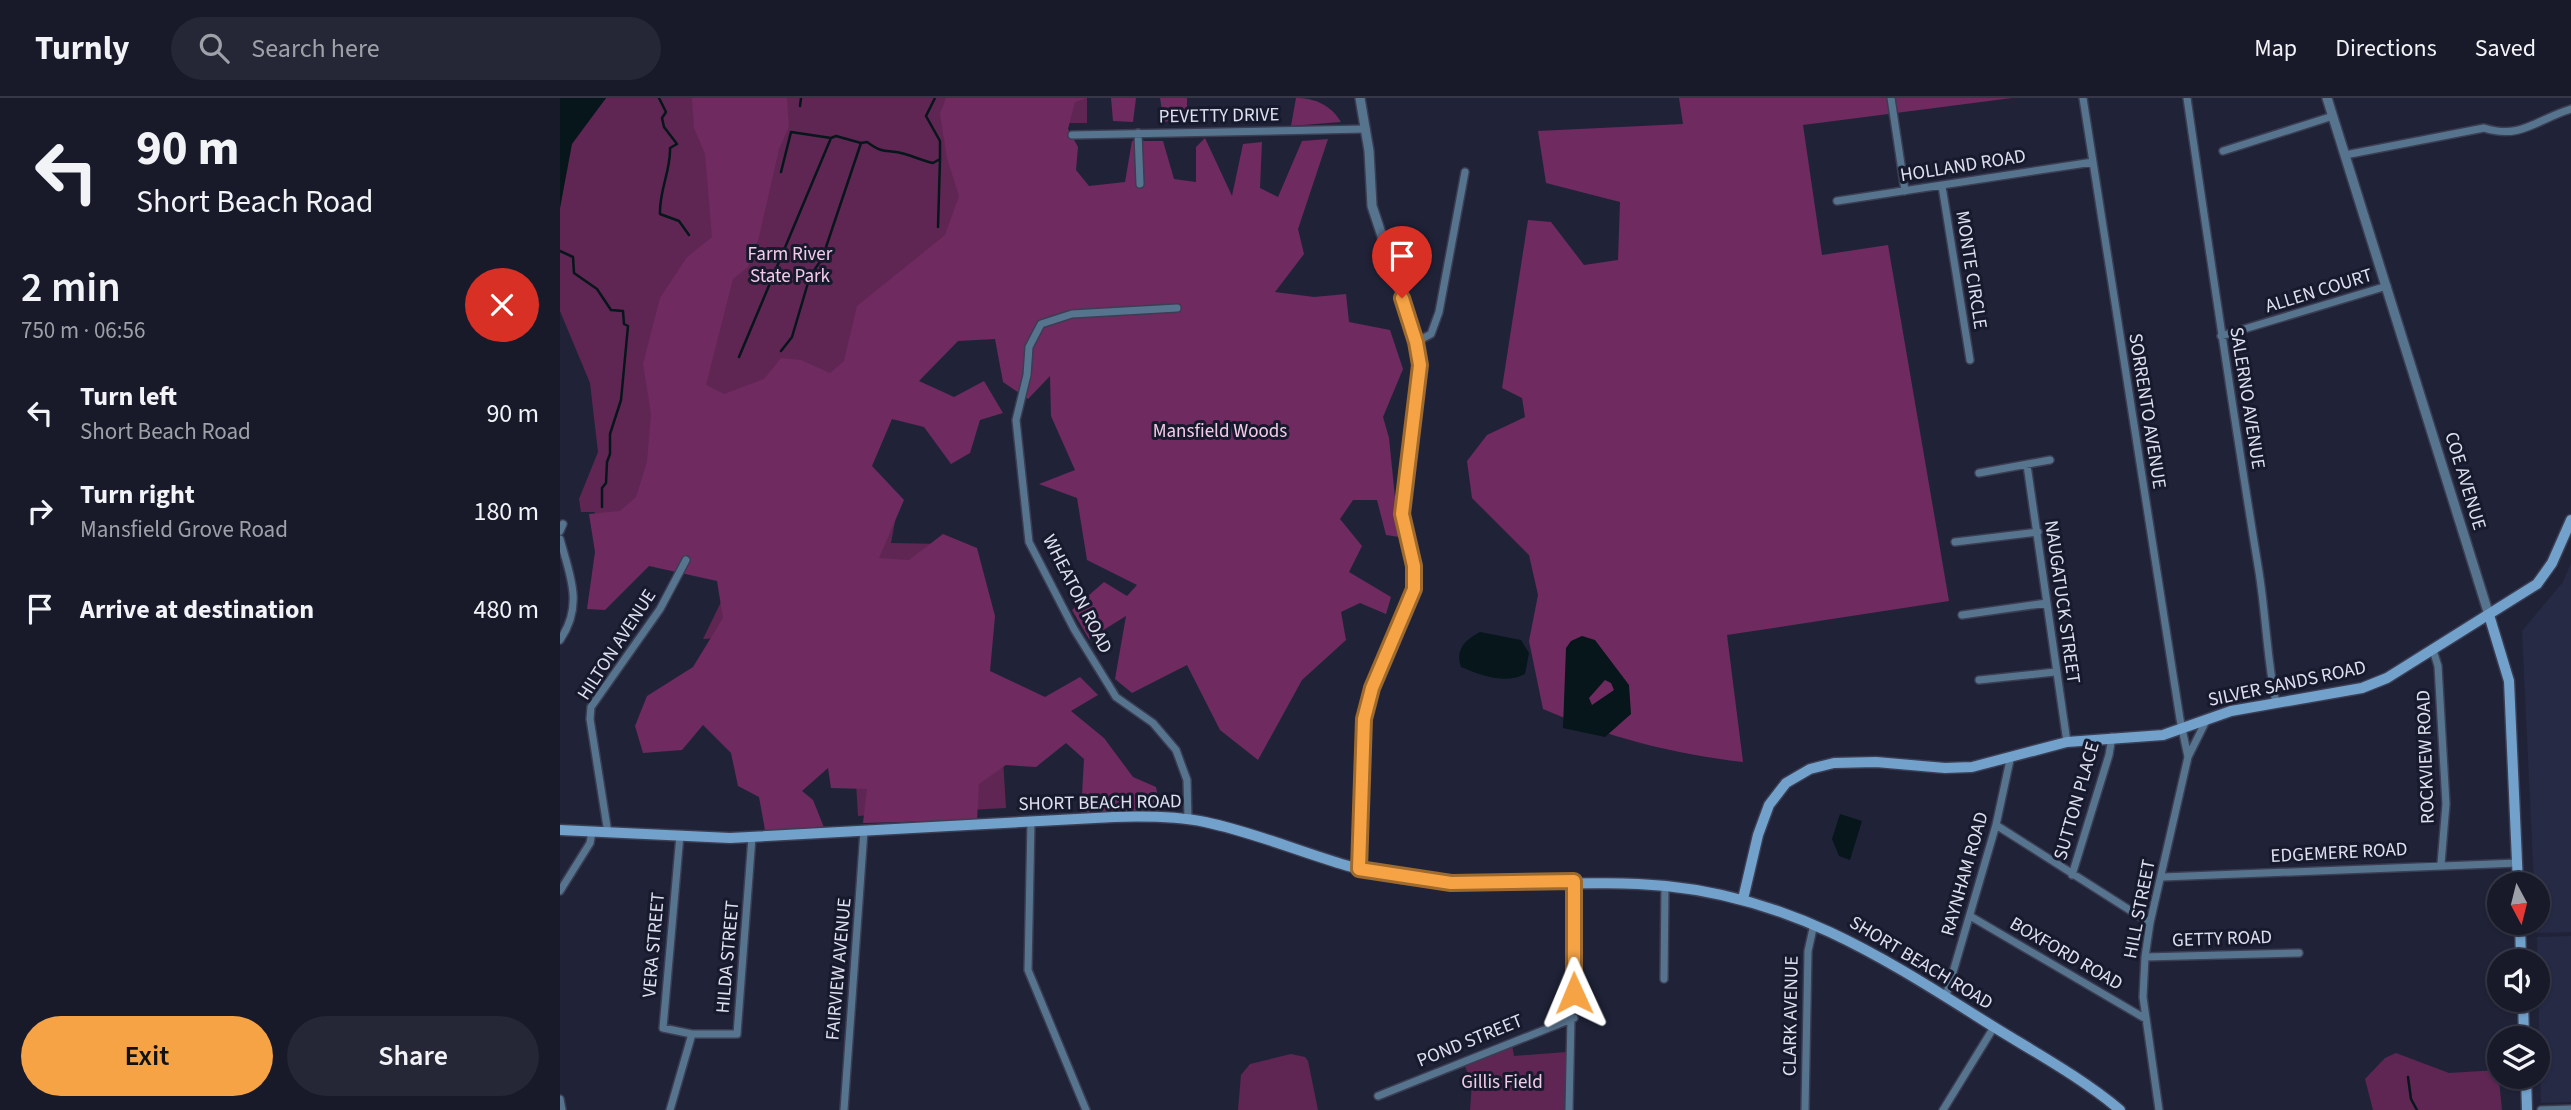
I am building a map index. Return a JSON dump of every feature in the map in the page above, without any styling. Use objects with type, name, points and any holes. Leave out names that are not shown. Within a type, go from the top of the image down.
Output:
[{"type":"main road","name":"SILVER SANDS ROAD","points":[[1744,899],[1762,820],[1777,793],[1800,774],[1834,763],[1897,763],[1959,769],[2010,760],[2067,742],[2156,736],[2207,719],[2276,703],[2362,688],[2387,678],[2529,591],[2543,577],[2571,520]]},
{"type":"main road","name":"COE AVENUE","points":[[2489,615],[2509,681],[2518,872]]},
{"type":"main road","name":"SHORT BEACH ROAD","points":[[560,830],[752,837],[1141,816],[1188,819],[1238,830],[1359,869],[1451,883],[1574,881],[1665,886],[1744,899],[1815,923],[1890,960],[2120,1110]]},
{"type":"main road","points":[[2526,1089],[2527,1110]]},
{"type":"street","points":[[1359,869],[1360,774],[1365,712],[1414,589],[1414,566],[1402,514],[1419,380],[1416,342],[1376,224],[1360,98]]},
{"type":"street","points":[[1891,98],[1905,191]]},
{"type":"street","name":"SORRENTO AVENUE","points":[[2083,98],[2182,728]]},
{"type":"street","name":"SALERNO AVENUE","points":[[2186,98],[2266,611],[2269,678],[2276,703]]},
{"type":"street","name":"COE AVENUE","points":[[2327,98],[2489,615]]},
{"type":"street","points":[[2345,155],[2484,128],[2503,134],[2530,128],[2552,115],[2571,109]]},
{"type":"street","points":[[2223,151],[2333,116]]},
{"type":"street","name":"PEVETTY DRIVE","points":[[1072,135],[1366,129]]},
{"type":"street","points":[[1138,133],[1140,184]]},
{"type":"street","name":"HOLLAND ROAD","points":[[1837,201],[2092,162]]},
{"type":"street","points":[[1416,342],[1431,334],[1439,312],[1465,172]]},
{"type":"street","name":"MONTE CIRCLE","points":[[1942,186],[1969,360]]},
{"type":"street","name":"ALLEN COURT","points":[[2221,336],[2387,286]]},
{"type":"street","name":"WHEATON ROAD","points":[[1177,308],[1072,314],[1041,324],[1029,347],[1016,436],[1029,542],[1074,629],[1116,697],[1153,723],[1176,750],[1187,780],[1188,819]]},
{"type":"street","points":[[1979,473],[2050,460]]},
{"type":"street","name":"NAUGATUCK STREET","points":[[2027,465],[2067,742]]},
{"type":"street","points":[[1955,542],[2038,532]]},
{"type":"street","points":[[560,540],[575,600],[572,620],[560,640]]},
{"type":"street","name":"HILTON AVENUE","points":[[608,833],[590,719],[591,707],[660,609],[686,560]]},
{"type":"street","points":[[1962,615],[2047,603]]},
{"type":"street","name":"ROCKVIEW ROAD","points":[[2433,650],[2438,666],[2446,804],[2441,864]]},
{"type":"street","points":[[1979,680],[2055,672]]},
{"type":"street","name":"HILL STREET","points":[[2159,1110],[2143,979],[2150,923],[2188,757],[2207,719]]},
{"type":"street","name":"HILL STREET","points":[[2182,728],[2188,757]]},
{"type":"street","name":"SUTTON PLACE","points":[[2072,875],[2109,755],[2112,737]]},
{"type":"street","name":"RAYNHAM ROAD","points":[[1946,996],[1996,825],[2010,760]]},
{"type":"street","points":[[1031,821],[1028,971],[1086,1110]]},
{"type":"street","points":[[1996,825],[2150,923]]},
{"type":"street","name":"FAIRVIEW AVENUE","points":[[844,1110],[864,831]]},
{"type":"street","points":[[560,891],[590,843],[592,832]]},
{"type":"street","name":"VERA STREET","points":[[680,835],[663,1028],[692,1034]]},
{"type":"street","name":"HILDA STREET","points":[[692,1034],[737,1034],[752,837]]},
{"type":"street","name":"EDGEMERE ROAD","points":[[2162,877],[2518,863]]},
{"type":"street","points":[[1569,1110],[1574,1018],[1574,881]]},
{"type":"street","points":[[1664,979],[1665,886]]},
{"type":"street","name":"BOXFORD ROAD","points":[[1970,916],[2146,1019]]},
{"type":"street","name":"CLARK AVENUE","points":[[1805,1110],[1808,951],[1815,923]]},
{"type":"street","name":"GETTY ROAD","points":[[2146,957],[2299,953]]},
{"type":"street","name":"POND STREET","points":[[1378,1096],[1574,1018]]},
{"type":"street","points":[[1943,1110],[1994,1027]]},
{"type":"street","points":[[670,1110],[692,1034]]},
{"type":"street","points":[[560,1099],[562,1110]]},
{"type":"street","points":[[2542,1110],[2571,1109]]},
{"type":"shaded area","points":[[560,98],[606,98],[572,144],[560,208]]},
{"type":"shaded area","points":[[2571,563],[2571,932],[2550,933],[2550,872],[2533,872],[2522,631],[2563,582]]},
{"type":"shaded area","points":[[1480,632],[1521,640],[1529,653],[1525,674],[1501,679],[1461,667],[1460,650],[1470,638]]},
{"type":"shaded area","points":[[1582,636],[1595,640],[1629,685],[1631,714],[1605,737],[1563,728],[1566,648],[1571,641]],"holes":[[[1605,680],[1611,683],[1614,690],[1592,705],[1589,698]]]},
{"type":"shaded area","points":[[1840,814],[1862,821],[1850,860],[1839,856],[1832,839]]},
{"type":"shaded area","points":[[2571,936],[2571,1102],[2541,1103],[2541,1089],[2550,1089],[2550,1026],[2539,1026],[2539,1012],[2550,1012],[2550,949],[2537,949],[2537,937]]},
{"type":"green space","name":"Farm River State Park","points":[[606,98],[1087,98],[1087,123],[1056,123],[964,325],[863,430],[861,467],[898,505],[891,543],[942,544],[965,624],[999,696],[1006,808],[858,816],[847,631],[703,639],[740,563],[641,518],[594,522],[595,512],[581,512],[579,499],[598,452],[590,383],[560,311],[560,207],[571,143]]},
{"type":"green space","name":"Mansfield Woods","points":[[692,98],[787,98],[789,127],[779,149],[759,237],[748,267],[733,279],[706,385],[724,394],[764,379],[781,358],[801,360],[830,373],[844,361],[857,306],[945,235],[959,196],[947,158],[940,114],[946,98],[1087,98],[1075,102],[1068,129],[1078,147],[1076,170],[1089,186],[1125,182],[1132,141],[1163,141],[1174,179],[1196,182],[1196,147],[1205,138],[1232,196],[1243,144],[1262,142],[1260,188],[1278,197],[1302,141],[1328,139],[1298,229],[1304,254],[1275,292],[1314,297],[1346,294],[1349,322],[1390,330],[1403,369],[1383,417],[1389,438],[1399,537],[1386,535],[1377,500],[1353,500],[1340,519],[1362,546],[1349,572],[1391,597],[1386,614],[1360,603],[1341,612],[1346,640],[1302,680],[1258,760],[1220,730],[1187,665],[1132,693],[1115,679],[1126,616],[1089,639],[1072,610],[1104,582],[1127,596],[1137,585],[1087,560],[1077,498],[1039,484],[1075,470],[1051,416],[1050,376],[1028,399],[1003,382],[995,339],[958,341],[919,381],[954,397],[984,381],[1003,413],[980,420],[970,453],[951,464],[924,427],[892,419],[872,466],[904,500],[879,558],[909,560],[943,534],[977,548],[995,616],[990,671],[1045,697],[1080,677],[1098,695],[1071,711],[1104,738],[1133,777],[1156,787],[1161,813],[1081,813],[1084,759],[1066,743],[1036,767],[1006,765],[979,784],[977,820],[863,823],[867,789],[831,788],[828,768],[802,791],[813,800],[825,830],[765,830],[759,797],[738,786],[731,753],[703,725],[682,750],[643,753],[635,726],[647,696],[693,667],[723,618],[717,581],[649,566],[605,610],[587,609],[595,552],[589,514],[620,511],[636,497],[647,462],[651,414],[643,364],[660,298],[687,257],[712,237],[705,154],[694,128]]},
{"type":"green space","points":[[1111,98],[1136,98],[1133,122],[1113,121]]},
{"type":"green space","points":[[1160,98],[1187,98],[1187,118],[1164,122]]},
{"type":"green space","points":[[1296,98],[1310,99],[1322,104],[1341,122],[1291,126]]},
{"type":"green space","points":[[1679,98],[2012,98],[1803,125],[1822,255],[1888,245],[1949,601],[1727,635],[1743,762],[1641,743],[1591,728],[1543,709],[1529,641],[1538,595],[1529,555],[1472,498],[1467,461],[1487,435],[1525,417],[1522,398],[1502,388],[1528,220],[1551,222],[1584,265],[1618,260],[1620,202],[1546,183],[1538,131],[1683,124]]},
{"type":"green space","name":"Gillis Field","points":[[1512,1045],[1514,1056],[1567,1052],[1564,1110],[1470,1110],[1472,1083],[1464,1064]]},
{"type":"green space","points":[[2396,1053],[2449,1073],[2487,1071],[2487,1089],[2500,1089],[2502,1110],[2373,1110],[2365,1079],[2385,1058]]},
{"type":"green space","points":[[1291,1054],[1305,1057],[1308,1061],[1318,1110],[1238,1110],[1241,1075],[1250,1064]]},
{"type":"waterway","points":[[659,98],[666,112],[662,118],[664,127],[677,144],[670,148],[660,214],[679,221],[689,235]]},
{"type":"waterway","points":[[800,106],[801,98]]},
{"type":"waterway","points":[[781,351],[792,337],[810,276],[822,259],[861,143],[867,142],[883,150],[933,163],[940,159],[940,141],[926,116],[935,98]]},
{"type":"waterway","points":[[781,172],[791,132],[831,138]]},
{"type":"waterway","points":[[739,357],[831,138],[836,136],[861,143]]},
{"type":"waterway","points":[[938,227],[940,159]]},
{"type":"waterway","points":[[560,251],[573,257],[574,273],[597,289],[611,310],[623,311],[624,324],[628,326],[621,400],[610,434],[610,454],[606,483],[602,488],[602,507]]},
{"type":"waterway","points":[[2408,1077],[2411,1099],[2417,1110]]},
{"type":"route","points":[[1402,298],[1416,342],[1420,365],[1402,514],[1415,578],[1409,604],[1372,688],[1364,719],[1360,774],[1359,869],[1402,878],[1451,883],[1574,881],[1574,993]]}]
